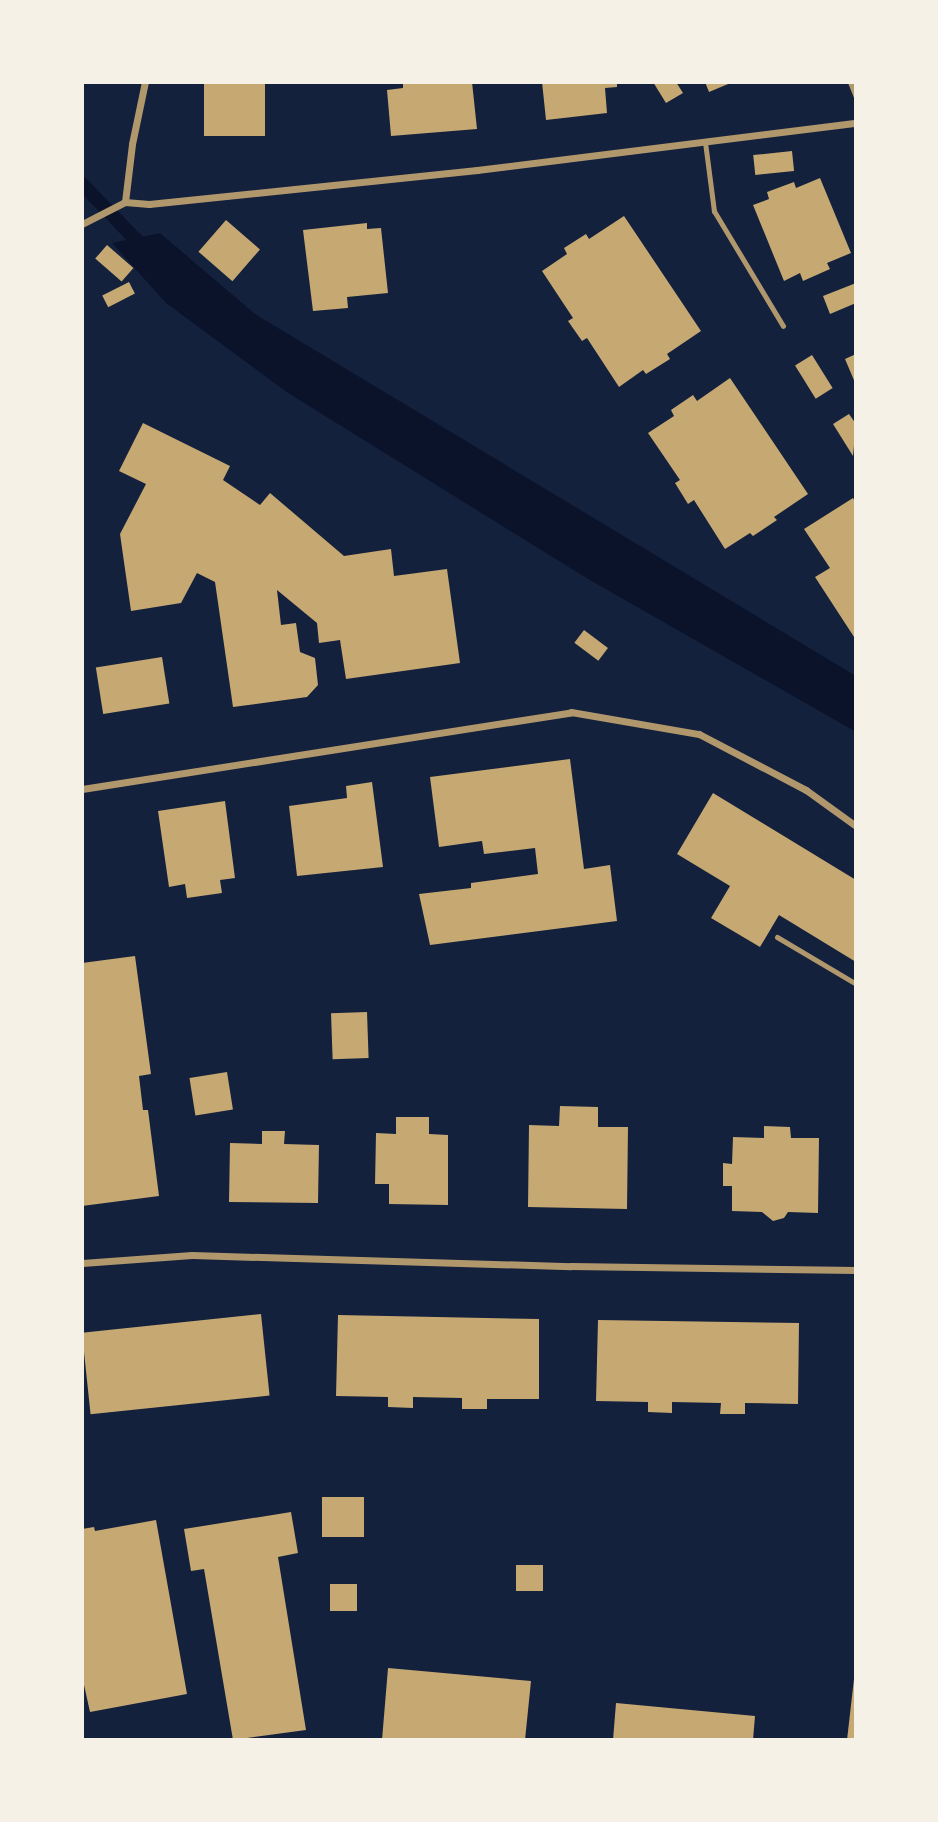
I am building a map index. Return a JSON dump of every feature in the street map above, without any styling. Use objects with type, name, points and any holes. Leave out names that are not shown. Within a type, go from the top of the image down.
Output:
[{"type":"street","points":[[125,202],[127,177],[145,82]]},
{"type":"street","points":[[84,224],[125,202],[149,204],[477,170],[856,124]]},
{"type":"street","points":[[82,789],[571,712],[699,734],[806,790],[856,826]]},
{"type":"street","points":[[82,1263],[192,1255],[572,1266],[856,1270]]},
{"type":"lane","points":[[850,82],[856,97]]},
{"type":"lane","points":[[705,142],[713,211],[783,326]]},
{"type":"lane","points":[[777,937],[856,984]]},
{"type":"water","points":[[160,233],[255,314],[856,676],[856,732],[588,579],[288,393],[166,303],[112,243]]},
{"type":"building","points":[[204,82],[265,82],[265,136],[204,136]]},
{"type":"building","points":[[403,82],[472,82],[477,129],[391,136],[387,90],[403,88]]},
{"type":"building","points":[[542,82],[617,82],[617,87],[605,88],[607,113],[546,120]]},
{"type":"building","points":[[653,82],[676,82],[683,93],[666,103]]},
{"type":"building","points":[[705,82],[733,82],[709,92]]},
{"type":"building","points":[[792,151],[794,171],[755,175],[753,155]]},
{"type":"building","points":[[820,178],[851,253],[827,263],[830,269],[803,281],[800,273],[784,281],[753,205],[769,199],[767,192],[794,182],[796,188]]},
{"type":"building","points":[[624,216],[701,331],[667,354],[670,359],[646,374],[643,370],[619,387],[587,338],[582,341],[568,321],[573,318],[542,271],[567,254],[564,248],[586,234],[589,239]]},
{"type":"building","points":[[226,220],[260,250],[232,281],[198,252]]},
{"type":"building","points":[[367,223],[367,229],[381,228],[388,293],[347,297],[348,308],[313,311],[303,230]]},
{"type":"building","points":[[107,245],[133,268],[122,282],[95,259]]},
{"type":"building","points":[[129,282],[135,294],[108,307],[102,296]]},
{"type":"building","points":[[856,283],[856,303],[830,314],[823,296]]},
{"type":"building","points":[[856,354],[856,385],[845,359]]},
{"type":"building","points":[[812,355],[833,388],[816,399],[795,366]]},
{"type":"building","points":[[730,378],[808,494],[774,517],[777,520],[753,536],[750,533],[725,549],[694,500],[688,504],[675,483],[680,480],[648,433],[674,416],[671,410],[693,395],[697,401]]},
{"type":"building","points":[[849,414],[856,424],[853,456],[833,424]]},
{"type":"building","points":[[143,423],[230,466],[223,480],[260,505],[270,493],[344,556],[391,549],[394,576],[447,569],[460,663],[346,679],[340,640],[319,643],[317,623],[277,590],[281,625],[296,623],[300,652],[315,658],[318,685],[307,697],[233,707],[215,582],[197,573],[181,603],[131,611],[120,534],[146,484],[119,471]]},
{"type":"building","points":[[853,498],[856,503],[856,640],[815,577],[830,568],[804,529]]},
{"type":"building","points":[[584,630],[608,648],[598,661],[574,643]]},
{"type":"building","points":[[162,657],[169,703],[103,714],[96,667]]},
{"type":"building","points":[[570,759],[584,869],[610,865],[617,921],[430,945],[419,894],[471,888],[471,883],[538,874],[535,848],[484,854],[482,841],[439,847],[430,777]]},
{"type":"building","points":[[372,782],[383,867],[297,876],[289,806],[347,798],[346,786]]},
{"type":"building","points":[[713,793],[856,880],[856,962],[779,915],[760,947],[711,918],[730,886],[677,854]]},
{"type":"building","points":[[225,801],[235,878],[220,880],[222,893],[187,898],[185,884],[169,887],[158,811]]},
{"type":"building","points":[[135,956],[151,1074],[139,1076],[143,1110],[148,1110],[159,1196],[82,1206],[82,963]]},
{"type":"building","points":[[367,1012],[369,1058],[333,1059],[331,1013]]},
{"type":"building","points":[[227,1072],[233,1110],[195,1115],[189,1078]]},
{"type":"building","points":[[560,1106],[598,1107],[598,1127],[628,1127],[627,1209],[528,1207],[529,1125],[559,1126]]},
{"type":"building","points":[[396,1117],[429,1117],[429,1134],[448,1135],[448,1205],[389,1204],[389,1184],[375,1184],[376,1133],[396,1134]]},
{"type":"building","points":[[764,1126],[790,1127],[791,1138],[819,1138],[818,1213],[788,1212],[784,1218],[773,1221],[762,1212],[732,1211],[732,1186],[723,1186],[723,1163],[732,1164],[733,1137],[764,1138]]},
{"type":"building","points":[[262,1131],[285,1131],[284,1144],[319,1145],[318,1203],[229,1202],[230,1143],[262,1144]]},
{"type":"building","points":[[261,1314],[270,1396],[91,1414],[82,1333]]},
{"type":"building","points":[[338,1315],[539,1319],[539,1399],[487,1399],[487,1409],[462,1409],[462,1398],[413,1397],[413,1408],[388,1407],[388,1397],[336,1396]]},
{"type":"building","points":[[598,1320],[799,1323],[798,1404],[745,1403],[745,1414],[720,1414],[721,1403],[672,1402],[672,1413],[648,1412],[648,1402],[596,1401]]},
{"type":"building","points":[[322,1497],[364,1497],[364,1537],[322,1537]]},
{"type":"building","points":[[291,1512],[298,1553],[278,1557],[306,1730],[233,1740],[204,1569],[191,1571],[184,1529]]},
{"type":"building","points":[[156,1520],[187,1694],[90,1712],[82,1676],[82,1529],[94,1527],[95,1531]]},
{"type":"building","points":[[516,1565],[543,1565],[543,1591],[516,1591]]},
{"type":"building","points":[[330,1584],[357,1584],[357,1611],[330,1611]]},
{"type":"building","points":[[388,1668],[531,1681],[525,1740],[382,1740]]},
{"type":"building","points":[[854,1679],[856,1740],[847,1740]]},
{"type":"building","points":[[616,1703],[755,1716],[753,1740],[613,1740]]},
{"type":"waterway","points":[[82,184],[147,251]]}]
